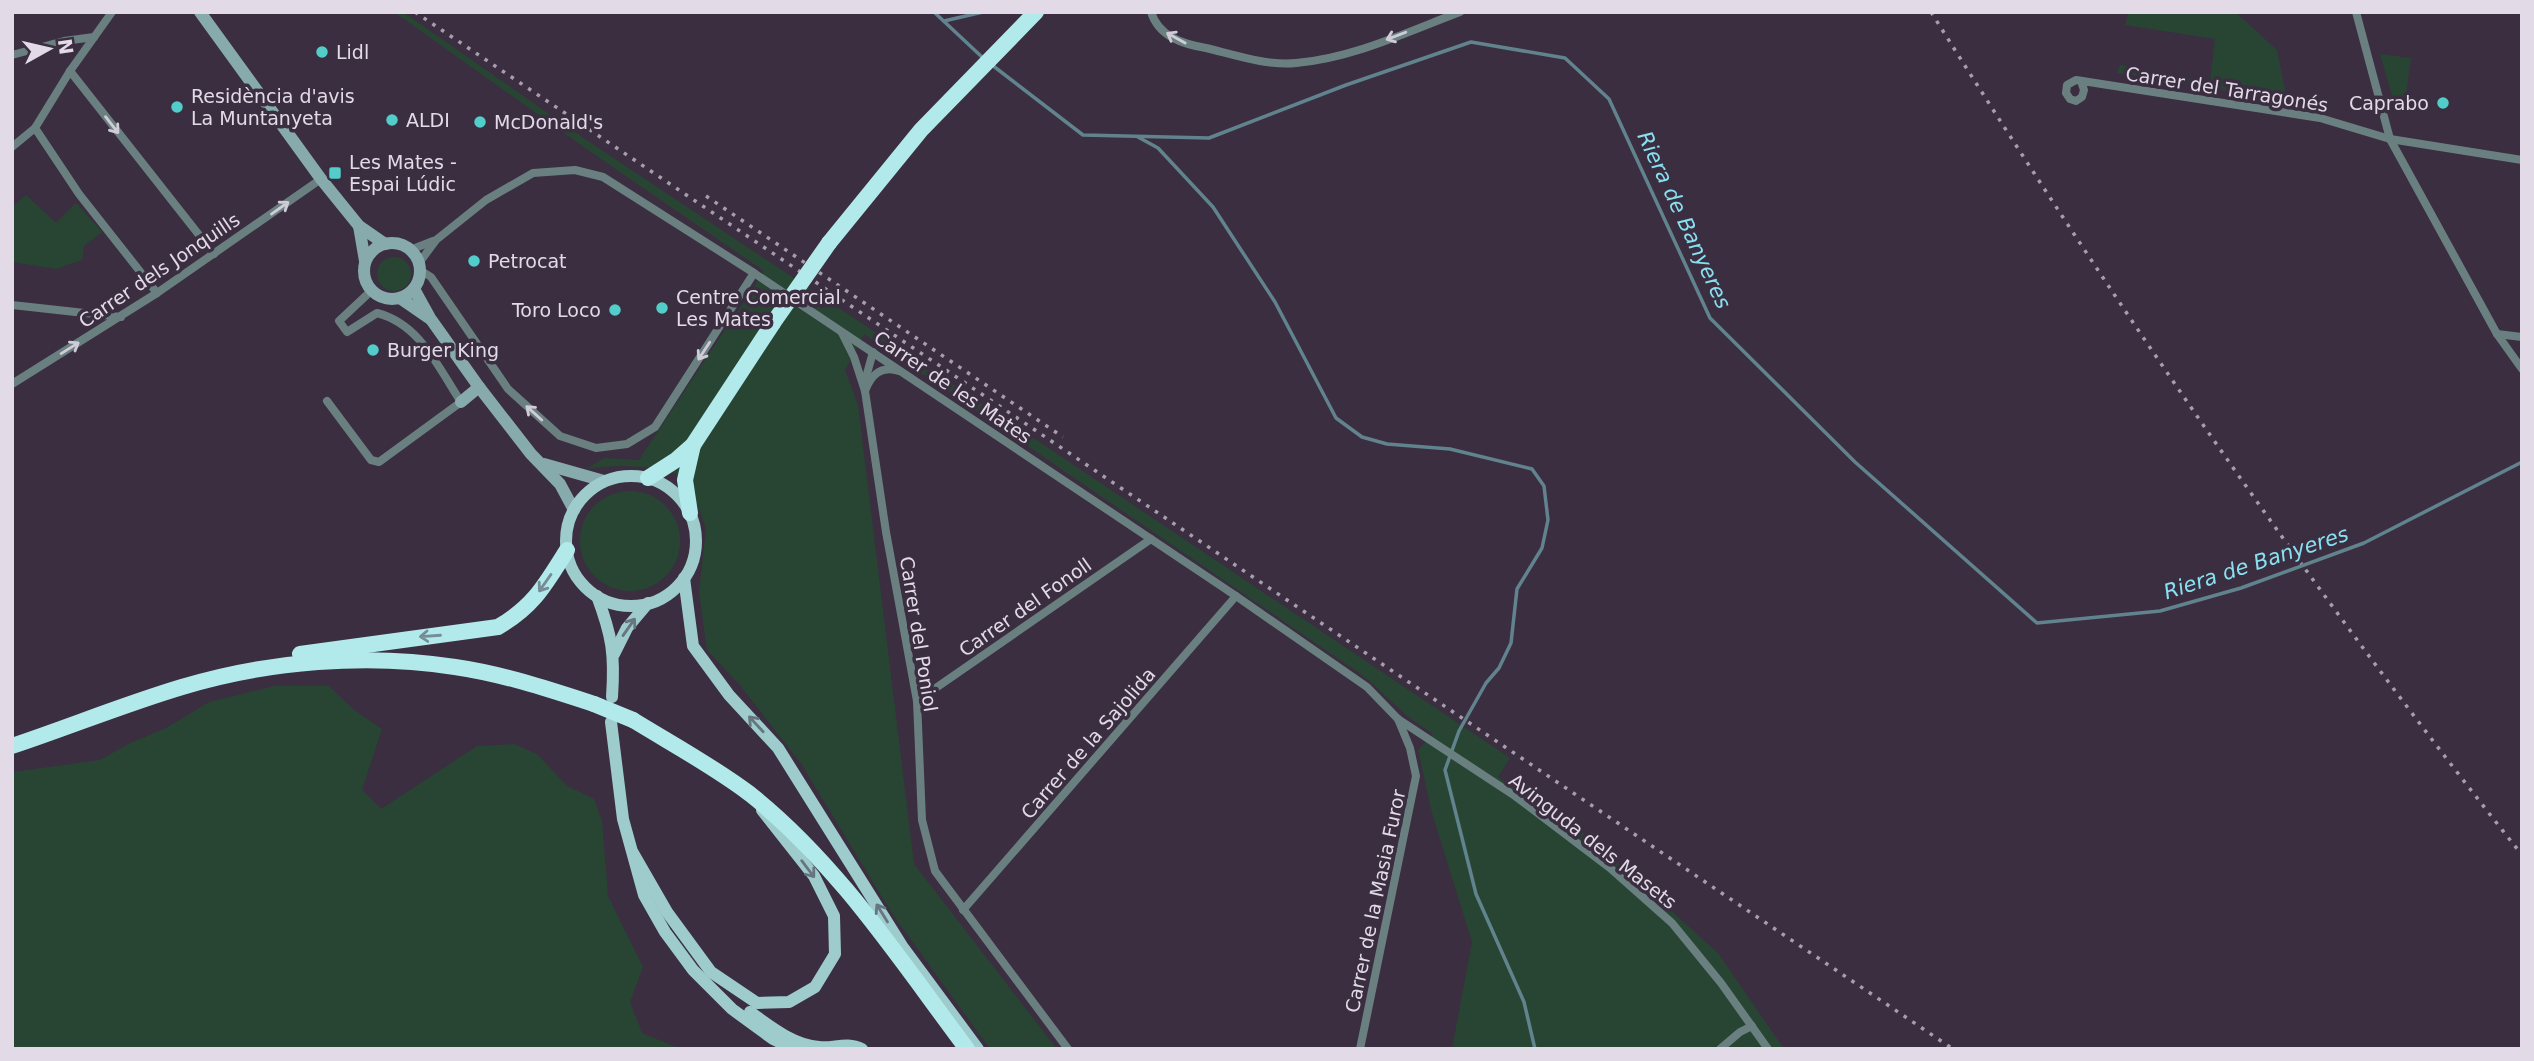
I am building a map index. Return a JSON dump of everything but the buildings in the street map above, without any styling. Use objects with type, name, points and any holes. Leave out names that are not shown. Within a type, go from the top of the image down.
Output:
[{"type":"highway","points":[[648,478],[693,445],[829,243],[921,130],[1036,13]]},
{"type":"highway","points":[[690,513],[685,480],[693,445]]},
{"type":"highway","points":[[185,686],[203,674],[228,666],[282,656],[498,627],[521,614],[542,589],[567,550]]},
{"type":"highway","points":[[12,746],[185,686],[291,664],[334,661],[394,662],[455,667],[525,682],[594,704],[633,720],[725,776],[751,796],[832,872],[967,1049]]},
{"type":"main road","points":[[597,596],[622,605],[648,603],[672,591],[684,578],[695,551],[695,532],[690,513],[673,491],[648,478],[626,476],[604,481],[584,496],[574,510],[567,534],[567,550],[577,576],[597,596],[607,622],[614,654],[612,697]]},
{"type":"main road","points":[[684,578],[693,646],[729,695],[778,748],[902,946],[978,1049]]},
{"type":"main road","points":[[614,654],[627,628],[648,603]]},
{"type":"main road","points":[[611,722],[623,819],[644,895],[665,932],[693,970],[732,1009],[773,1040],[793,1049]]},
{"type":"main road","points":[[646,879],[711,972],[757,1003],[789,1002],[815,987],[835,954],[834,916],[814,876],[751,796]]},
{"type":"main road","points":[[633,853],[653,900],[674,936],[705,974],[736,1003],[799,1043],[826,1048],[841,1044],[862,1049]]},
{"type":"street","points":[[12,147],[35,128],[70,71],[112,12]]},
{"type":"street","points":[[200,12],[321,179],[359,226],[385,244]]},
{"type":"street","points":[[1152,12],[1154,23],[1170,37],[1185,44],[1273,62],[1295,63],[1353,53],[1460,12]]},
{"type":"street","points":[[2356,12],[2390,139],[2497,334],[2522,369]]},
{"type":"street","points":[[12,55],[64,41],[94,37]]},
{"type":"street","points":[[70,71],[214,254]]},
{"type":"street","name":"Carrer del Tarragonés","points":[[2088,84],[2320,118],[2390,139],[2522,160]]},
{"type":"street","points":[[35,128],[79,194],[157,293]]},
{"type":"street","name":"Carrer de les Mates","points":[[411,250],[436,240],[486,200],[533,173],[575,170],[603,177],[754,273],[1236,596],[1367,687],[1398,719]]},
{"type":"street","name":"Carrer dels Jonquills","points":[[12,384],[121,317],[321,179]]},
{"type":"street","points":[[359,226],[365,261],[363,272],[371,291],[390,300],[400,298],[414,289]]},
{"type":"street","name":"Carrer de les Mates","points":[[419,267],[436,240]]},
{"type":"street","points":[[365,261],[373,250],[385,244],[398,244],[411,250],[419,267],[431,277],[508,389],[560,436],[596,448],[627,444],[655,427],[754,273]]},
{"type":"street","points":[[419,267],[414,289],[430,318],[531,454],[560,484],[574,510]]},
{"type":"street","points":[[371,291],[339,321],[347,332],[377,313],[394,317],[413,331],[461,402]]},
{"type":"street","points":[[400,298],[430,318]]},
{"type":"street","points":[[12,305],[121,317]]},
{"type":"street","name":"Carrer del Poniol","points":[[842,333],[854,357],[865,391],[886,532],[917,701],[922,820],[935,871],[1068,1049]]},
{"type":"street","points":[[2497,334],[2522,337]]},
{"type":"street","name":"Carrer del Poniol","points":[[865,391],[873,352]]},
{"type":"street","points":[[865,391],[872,376],[884,369],[894,369],[908,375]]},
{"type":"street","points":[[327,401],[372,460],[379,462],[479,387]]},
{"type":"street","points":[[540,462],[604,481]]},
{"type":"street","name":"Carrer del Fonoll","points":[[917,701],[1151,539]]},
{"type":"street","name":"Carrer de la Sajolida","points":[[963,910],[1236,596]]},
{"type":"street","name":"Avinguda dels Masets","points":[[1398,719],[1515,796],[1610,869],[1672,923],[1721,983],[1768,1049]]},
{"type":"street","name":"Carrer de la Masia Furor","points":[[1360,1049],[1416,776],[1410,748],[1398,719]]},
{"type":"street","points":[[1720,1049],[1740,1032],[1752,1026]]},
{"type":"green space","points":[[394,12],[403,12],[591,143],[1510,758],[1498,777],[1586,834],[1718,953],[1784,1049],[1452,1049],[1472,942],[1432,813],[1418,750],[1433,734],[1407,716],[1365,677],[864,334],[845,370],[858,405],[914,864],[1057,1049],[990,1049],[891,912],[802,765],[739,684],[707,650],[699,592],[706,529],[698,506],[675,473],[630,466],[586,469],[604,458],[639,460],[764,271]]},
{"type":"green space","points":[[2129,12],[2235,12],[2277,50],[2287,101],[2117,73],[2120,65],[2210,82],[2215,39],[2125,25]]},
{"type":"green space","points":[[2380,54],[2411,58],[2404,110],[2396,109]]},
{"type":"green space","points":[[26,195],[56,223],[76,203],[102,232],[84,246],[82,260],[56,269],[12,262],[12,207]]},
{"type":"green space","points":[[394,257],[406,262],[411,274],[406,286],[394,291],[382,286],[377,274],[382,262]]},
{"type":"green space","points":[[630,491],[658,499],[672,513],[680,541],[672,569],[658,583],[630,591],[602,583],[588,569],[580,541],[588,513],[602,499]]},
{"type":"green space","points":[[275,686],[329,686],[353,709],[382,729],[362,790],[381,809],[477,746],[514,744],[537,754],[567,786],[594,799],[602,821],[608,896],[643,967],[630,1002],[642,1033],[681,1049],[12,1049],[12,772],[100,760],[130,743],[166,728],[209,702]]},
{"type":"waterway","name":"Riera de Banyeres","points":[[934,12],[983,58]]},
{"type":"waterway","points":[[944,21],[983,12]]},
{"type":"waterway","name":"Riera de Banyeres","points":[[992,65],[1083,135],[1209,138],[1346,85],[1471,42],[1565,58],[1609,99],[1710,318],[1855,462],[2037,623],[2160,611],[2241,588],[2364,543],[2522,462]]},
{"type":"waterway","points":[[1138,137],[1158,148],[1213,207],[1275,302],[1336,418],[1362,437],[1387,444],[1450,449],[1532,469],[1544,486],[1548,520],[1542,548],[1517,589],[1511,643],[1499,668],[1486,683],[1459,731],[1445,770],[1476,894],[1524,1002],[1535,1049]]},
{"type":"railway","points":[[415,12],[1953,1049]]},
{"type":"railway","points":[[1931,12],[2070,229],[2215,442],[2365,651],[2522,855]]},
{"type":"railway","points":[[706,196],[1063,437]]},
{"type":"place","name":"Lidl","points":[[322,52]]},
{"type":"place","name":"Caprabo","points":[[2443,103]]},
{"type":"place","name":"Residència d'avis La Muntanyeta","points":[[177,107]]},
{"type":"place","name":"ALDI","points":[[392,120]]},
{"type":"place","name":"McDonald's","points":[[480,122]]},
{"type":"place","name":"Les Mates - Espai Lúdic","points":[[335,173]]},
{"type":"place","name":"Petrocat","points":[[474,261]]},
{"type":"place","name":"Centre Comercial Les Mates","points":[[662,308]]},
{"type":"place","name":"Toro Loco","points":[[615,310]]},
{"type":"place","name":"Burger King","points":[[373,350]]}]
